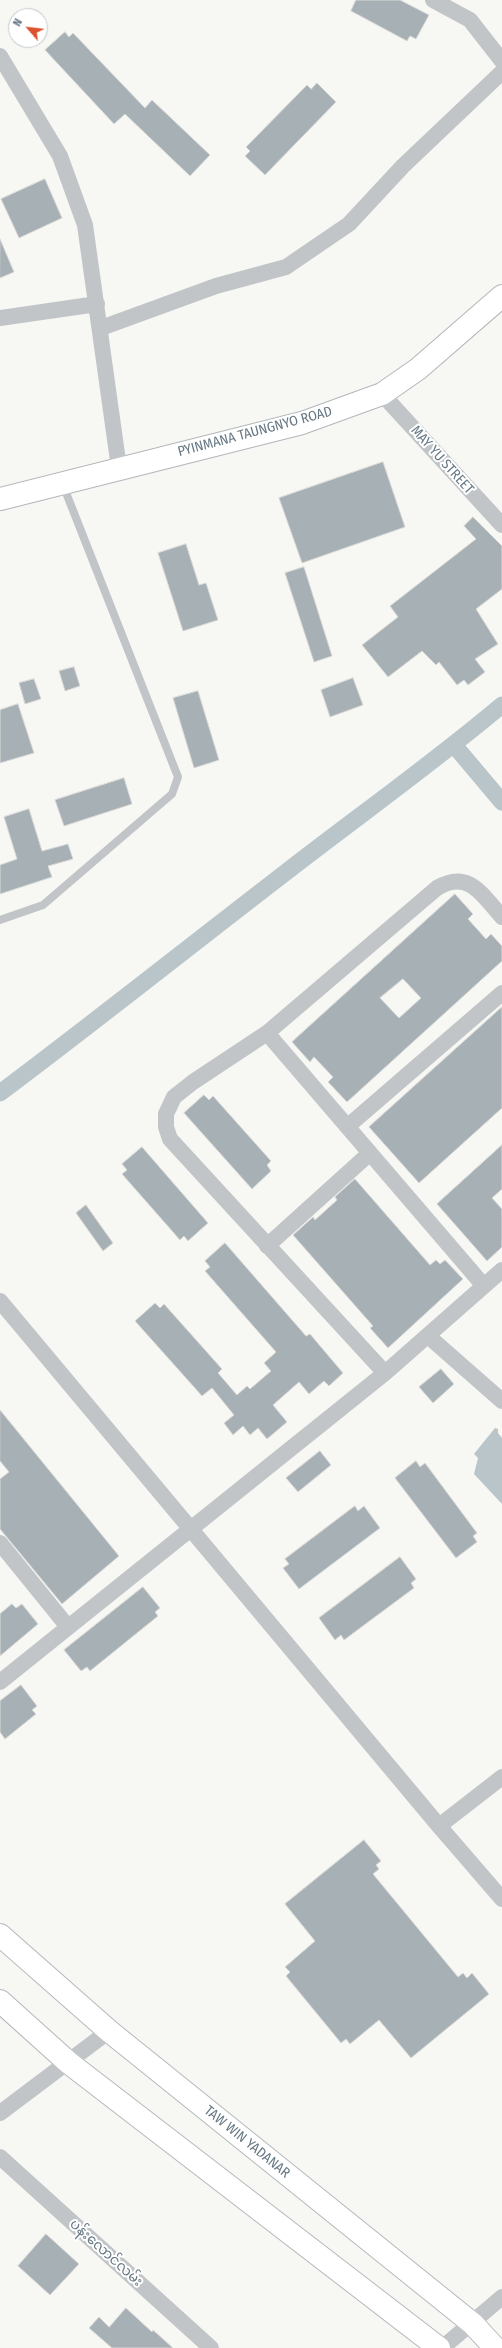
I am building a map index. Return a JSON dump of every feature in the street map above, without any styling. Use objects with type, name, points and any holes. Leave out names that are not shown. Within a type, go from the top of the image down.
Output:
[{"type":"main road","name":"PYINMANA TAUNGNYO ROAD","points":[[0,498],[302,423],[382,394],[418,369],[502,296]]},
{"type":"main road","name":"TAW WIN YADANAR","points":[[0,1935],[109,2031],[472,2324],[495,2348]]},
{"type":"main road","points":[[0,2001],[69,2063],[439,2348]]},
{"type":"street","points":[[433,0],[470,20],[502,61]]},
{"type":"street","points":[[0,56],[60,156],[85,225],[101,328],[119,468]]},
{"type":"street","points":[[101,328],[216,286],[286,267],[349,224],[403,166],[502,72]]},
{"type":"street","points":[[0,318],[97,304]]},
{"type":"street","name":"MAY YU STREET","points":[[382,394],[502,526]]},
{"type":"street","points":[[385,1373],[170,1139],[166,1127],[166,1114],[174,1097],[193,1082],[267,1033],[437,888],[449,880],[461,881],[475,887],[502,917]]},
{"type":"street","points":[[348,1126],[502,993]]},
{"type":"street","points":[[267,1033],[484,1286]]},
{"type":"street","points":[[267,1246],[370,1153]]},
{"type":"street","points":[[0,1682],[385,1373],[502,1270]]},
{"type":"street","points":[[2,1309],[502,1899]]},
{"type":"street","points":[[428,1336],[502,1401]]},
{"type":"street","points":[[0,1543],[68,1627]]},
{"type":"street","points":[[439,1826],[502,1777]]},
{"type":"street","points":[[0,2113],[69,2063],[109,2031]]},
{"type":"street","name":"ပန်းလောင်လမ်း","points":[[0,2157],[211,2348]]},
{"type":"street","points":[[442,2348],[502,2297]]},
{"type":"lane","points":[[0,920],[43,905],[172,794],[178,777],[62,482]]},
{"type":"shaded area","points":[[495,1428],[498,1429],[498,1433],[502,1438],[502,1504],[474,1474],[478,1458],[474,1454]]},
{"type":"building","points":[[356,0],[400,0],[429,15],[416,39],[410,36],[407,41],[351,11]]},
{"type":"building","points":[[65,32],[69,37],[73,33],[145,108],[152,100],[210,155],[190,176],[125,114],[114,124],[45,50]]},
{"type":"building","points":[[317,83],[336,102],[265,175],[245,156],[250,151],[246,147],[307,85],[311,89]]},
{"type":"building","points":[[45,179],[62,218],[19,238],[1,199]]},
{"type":"building","points":[[0,239],[14,272],[0,278]]},
{"type":"building","points":[[383,462],[405,527],[302,563],[279,498]]},
{"type":"building","points":[[473,517],[502,546],[502,589],[476,609],[498,644],[475,659],[485,672],[468,685],[464,680],[457,685],[439,662],[436,665],[422,651],[388,677],[362,645],[398,617],[390,606],[476,539],[464,526]]},
{"type":"building","points":[[186,544],[199,585],[206,583],[218,620],[183,631],[158,553]]},
{"type":"building","points":[[304,567],[332,656],[314,662],[285,573]]},
{"type":"building","points":[[74,667],[80,686],[65,691],[59,671]]},
{"type":"building","points":[[353,678],[363,705],[330,717],[321,690]]},
{"type":"building","points":[[34,679],[41,699],[25,704],[19,683]]},
{"type":"building","points":[[198,691],[219,760],[194,768],[173,698]]},
{"type":"building","points":[[18,704],[34,753],[0,763],[0,710]]},
{"type":"building","points":[[124,778],[132,804],[64,826],[55,800]]},
{"type":"building","points":[[29,809],[42,851],[68,844],[73,859],[48,866],[52,877],[0,894],[0,865],[17,859],[4,817]]},
{"type":"building","points":[[455,894],[473,914],[468,919],[486,939],[491,934],[502,946],[502,961],[347,1102],[328,1082],[333,1077],[314,1057],[310,1062],[292,1042]],"holes":[[[403,979],[421,998],[399,1018],[380,998]]]},
{"type":"building","points":[[502,1007],[502,1108],[419,1183],[369,1127]]},
{"type":"building","points":[[204,1095],[209,1100],[213,1096],[271,1161],[267,1165],[271,1171],[252,1189],[184,1113]]},
{"type":"building","points":[[502,1145],[502,1189],[492,1198],[502,1209],[502,1247],[487,1261],[437,1204]]},
{"type":"building","points":[[142,1147],[208,1223],[188,1241],[184,1236],[180,1240],[122,1174],[127,1170],[122,1164]]},
{"type":"building","points":[[355,1179],[430,1265],[436,1260],[440,1264],[445,1260],[463,1279],[388,1348],[370,1328],[373,1326],[293,1235],[313,1217],[315,1220],[337,1200],[335,1197]]},
{"type":"building","points":[[86,1205],[113,1243],[103,1251],[76,1213]]},
{"type":"building","points":[[225,1243],[306,1336],[310,1334],[343,1373],[329,1386],[324,1381],[309,1394],[299,1382],[273,1405],[287,1422],[267,1439],[258,1428],[250,1435],[243,1426],[233,1435],[224,1423],[234,1415],[212,1388],[202,1396],[135,1321],[155,1303],[160,1308],[164,1304],[222,1369],[218,1373],[237,1395],[247,1386],[250,1389],[271,1371],[264,1363],[276,1352],[205,1271],[210,1267],[205,1261]]},
{"type":"building","points":[[441,1369],[454,1384],[433,1403],[419,1387]]},
{"type":"building","points":[[0,1410],[119,1556],[62,1604],[0,1529],[0,1479],[9,1472],[0,1461]]},
{"type":"building","points":[[320,1451],[331,1465],[298,1492],[286,1478]]},
{"type":"building","points":[[416,1461],[420,1467],[425,1463],[477,1533],[473,1536],[477,1542],[456,1558],[395,1478]]},
{"type":"building","points":[[355,1506],[358,1511],[364,1506],[380,1528],[299,1589],[283,1568],[289,1564],[285,1559]]},
{"type":"building","points":[[400,1557],[416,1579],[411,1583],[414,1588],[344,1640],[341,1635],[335,1640],[319,1618]]},
{"type":"building","points":[[143,1587],[160,1608],[155,1612],[158,1616],[90,1671],[87,1667],[81,1671],[64,1650]]},
{"type":"building","points":[[12,1604],[16,1608],[22,1604],[38,1624],[0,1656],[0,1614]]},
{"type":"building","points":[[21,1685],[37,1706],[32,1710],[36,1714],[5,1739],[0,1732],[0,1701]]},
{"type":"building","points":[[364,1840],[381,1861],[376,1865],[379,1869],[373,1874],[458,1977],[463,1973],[467,1978],[472,1973],[489,1994],[411,2058],[379,2020],[350,2044],[346,2039],[341,2043],[286,1976],[290,1972],[285,1967],[315,1941],[285,1904]]},
{"type":"building","points":[[46,2234],[79,2264],[50,2295],[18,2266]]},
{"type":"building","points":[[126,2308],[152,2332],[153,2330],[173,2348],[112,2348],[89,2328],[99,2317],[109,2327]]},
{"type":"waterway","points":[[0,1093],[422,769],[502,705]]},
{"type":"waterway","points":[[454,745],[502,802]]}]
